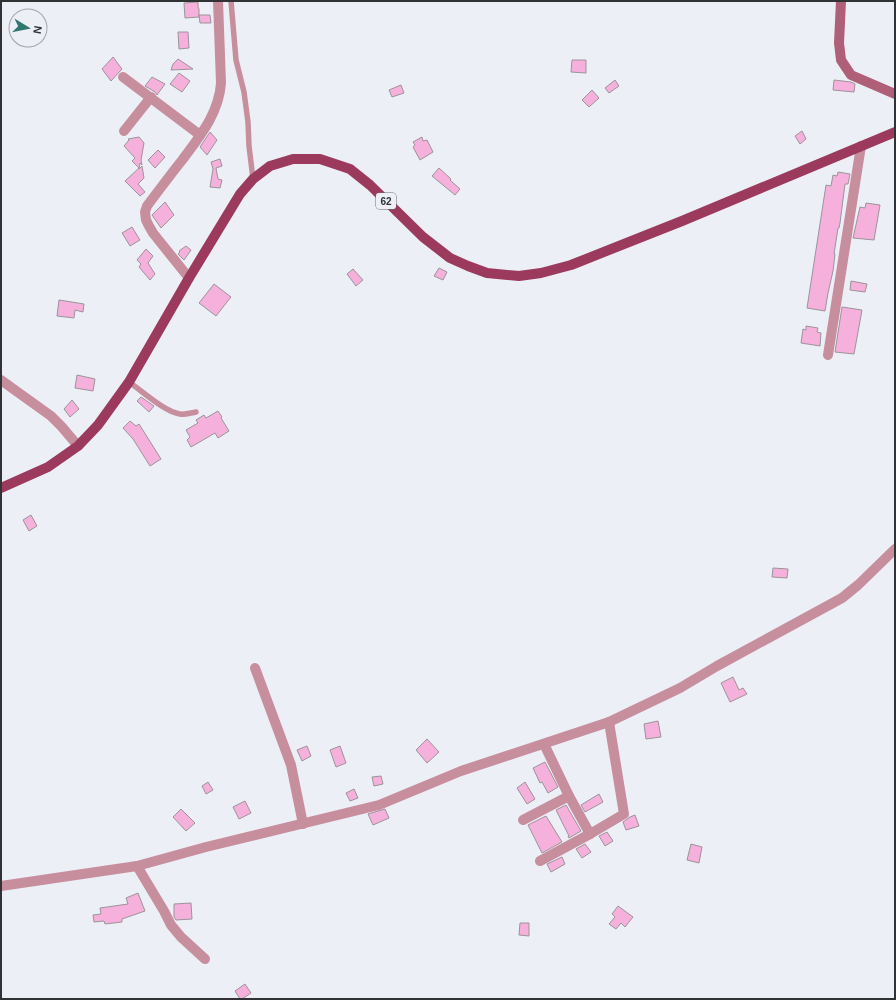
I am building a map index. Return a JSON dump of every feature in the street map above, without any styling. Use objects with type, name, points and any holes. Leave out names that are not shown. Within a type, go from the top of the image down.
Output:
[{"type":"main road","points":[[841,1],[839,43],[841,60],[851,74],[895,94]]},
{"type":"main road","name":"62","points":[[1,488],[48,467],[78,446],[98,425],[129,382],[189,278],[240,194],[253,179],[270,166],[293,159],[320,159],[350,169],[423,237],[450,258],[487,273],[518,276],[540,273],[571,265],[682,221],[895,132]]},
{"type":"street","points":[[189,278],[153,233],[146,220],[145,212],[147,206],[209,123],[218,102],[221,83],[218,1]]},
{"type":"street","points":[[123,77],[200,135]]},
{"type":"street","points":[[124,131],[151,97]]},
{"type":"street","points":[[828,355],[861,146]]},
{"type":"street","points":[[1,380],[51,416],[78,446]]},
{"type":"street","points":[[1,886],[137,866],[206,847],[379,805],[461,772],[609,722],[680,688],[717,666],[842,598],[895,550]]},
{"type":"street","points":[[255,668],[291,765],[303,824]]},
{"type":"street","points":[[540,861],[624,814],[609,722]]},
{"type":"street","points":[[544,744],[569,796],[590,834]]},
{"type":"street","points":[[523,820],[569,796]]},
{"type":"street","points":[[137,866],[171,925],[181,937],[205,959]]},
{"type":"lane","points":[[231,1],[236,60],[244,92],[253,179]]},
{"type":"lane","points":[[129,382],[164,408],[172,412],[182,414],[196,412]]},
{"type":"building","points":[[198,2],[199,17],[185,18],[184,3]]},
{"type":"building","points":[[199,15],[210,15],[211,23],[200,23]]},
{"type":"building","points":[[178,32],[188,32],[189,48],[179,49]]},
{"type":"building","points":[[113,57],[122,69],[111,81],[102,69]]},
{"type":"building","points":[[178,59],[193,69],[171,70],[173,64]]},
{"type":"building","points":[[572,60],[586,60],[586,73],[571,72]]},
{"type":"building","points":[[179,73],[190,81],[182,92],[170,84]]},
{"type":"building","points":[[152,77],[165,84],[157,95],[145,86]]},
{"type":"building","points":[[615,80],[619,86],[609,93],[605,88]]},
{"type":"building","points":[[834,80],[851,82],[855,84],[854,92],[833,90]]},
{"type":"building","points":[[401,85],[404,93],[392,97],[389,90]]},
{"type":"building","points":[[592,90],[599,98],[589,107],[582,100]]},
{"type":"building","points":[[802,131],[806,139],[800,144],[795,136]]},
{"type":"building","points":[[210,132],[217,140],[207,155],[200,147]]},
{"type":"building","points":[[139,137],[144,143],[141,160],[142,165],[140,163],[139,169],[142,166],[144,178],[138,184],[145,192],[140,196],[125,181],[139,168],[132,161],[135,158],[124,146],[129,140],[128,139]]},
{"type":"building","points":[[422,137],[423,141],[427,140],[433,152],[420,160],[413,147],[415,145],[413,142]]},
{"type":"building","points":[[158,150],[165,157],[155,168],[148,160]]},
{"type":"building","points":[[220,159],[222,166],[216,168],[218,179],[222,180],[220,188],[210,187],[213,169],[211,162]]},
{"type":"building","points":[[439,168],[460,189],[455,195],[432,176]]},
{"type":"building","points":[[838,172],[850,174],[848,184],[845,184],[834,254],[833,271],[825,311],[807,308],[826,185],[831,186],[833,175],[837,176]]},
{"type":"building","points":[[165,202],[174,215],[161,228],[152,215]]},
{"type":"building","points":[[866,203],[880,205],[874,240],[853,238],[860,207],[865,208]]},
{"type":"building","points":[[132,227],[140,240],[130,246],[122,233]]},
{"type":"building","points":[[186,246],[191,250],[184,260],[178,254],[180,252],[179,251]]},
{"type":"building","points":[[146,249],[153,256],[148,263],[155,274],[150,280],[139,267],[141,264],[137,260]]},
{"type":"building","points":[[439,268],[447,272],[443,280],[434,276]]},
{"type":"building","points":[[353,269],[363,280],[356,286],[347,274]]},
{"type":"building","points":[[851,281],[867,284],[865,292],[850,290]]},
{"type":"building","points":[[214,284],[231,297],[216,316],[199,303]]},
{"type":"building","points":[[59,300],[84,304],[83,312],[75,310],[74,318],[57,316]]},
{"type":"building","points":[[842,307],[862,310],[854,354],[835,352]]},
{"type":"building","points":[[806,326],[818,328],[817,332],[821,333],[820,346],[801,343],[803,329],[806,330]]},
{"type":"building","points":[[77,375],[95,379],[93,391],[75,388]]},
{"type":"building","points":[[141,397],[154,406],[149,412],[137,401]]},
{"type":"building","points":[[72,400],[79,409],[70,417],[64,409]]},
{"type":"building","points":[[218,411],[229,431],[218,438],[215,433],[191,447],[187,440],[190,437],[186,430],[198,423],[196,420],[204,415],[206,418]]},
{"type":"building","points":[[130,421],[136,426],[139,424],[161,459],[150,466],[133,439],[123,428]]},
{"type":"building","points":[[31,515],[37,526],[29,531],[23,520]]},
{"type":"building","points":[[773,568],[788,569],[787,578],[772,577]]},
{"type":"building","points":[[733,677],[739,690],[743,688],[747,694],[730,702],[721,683]]},
{"type":"building","points":[[658,721],[661,737],[646,739],[644,724]]},
{"type":"building","points":[[427,739],[439,752],[427,763],[416,750]]},
{"type":"building","points":[[307,746],[311,756],[302,761],[297,750]]},
{"type":"building","points":[[340,746],[346,763],[336,767],[330,750]]},
{"type":"building","points":[[545,762],[558,787],[548,793],[542,782],[540,783],[533,768]]},
{"type":"building","points":[[381,776],[383,784],[374,786],[372,777]]},
{"type":"building","points":[[208,782],[213,790],[206,794],[202,786]]},
{"type":"building","points":[[525,782],[535,799],[527,804],[517,788]]},
{"type":"building","points":[[354,789],[358,798],[350,801],[346,793]]},
{"type":"building","points":[[599,794],[603,802],[585,812],[581,805]]},
{"type":"building","points":[[245,801],[251,813],[239,819],[233,807]]},
{"type":"building","points":[[566,805],[581,831],[569,838],[556,810]]},
{"type":"building","points":[[181,809],[195,823],[186,831],[173,817]]},
{"type":"building","points":[[385,809],[389,818],[373,825],[368,814]]},
{"type":"building","points":[[635,815],[639,826],[626,830],[623,822]]},
{"type":"building","points":[[546,816],[562,842],[542,853],[528,825]]},
{"type":"building","points":[[607,832],[613,841],[605,846],[599,836]]},
{"type":"building","points":[[585,844],[591,852],[582,858],[576,849]]},
{"type":"building","points":[[691,844],[702,847],[699,863],[687,860]]},
{"type":"building","points":[[562,857],[565,864],[551,872],[547,864]]},
{"type":"building","points":[[138,893],[145,911],[122,919],[122,922],[105,924],[104,921],[94,922],[93,915],[101,914],[100,908],[128,904],[126,898]]},
{"type":"building","points":[[191,903],[192,919],[176,920],[174,917],[174,904]]},
{"type":"building","points":[[618,906],[633,917],[625,927],[621,923],[616,929],[609,924],[615,917],[612,914]]},
{"type":"building","points":[[520,923],[529,923],[529,936],[519,935]]},
{"type":"building","points":[[245,984],[251,993],[240,999],[235,991]]}]
